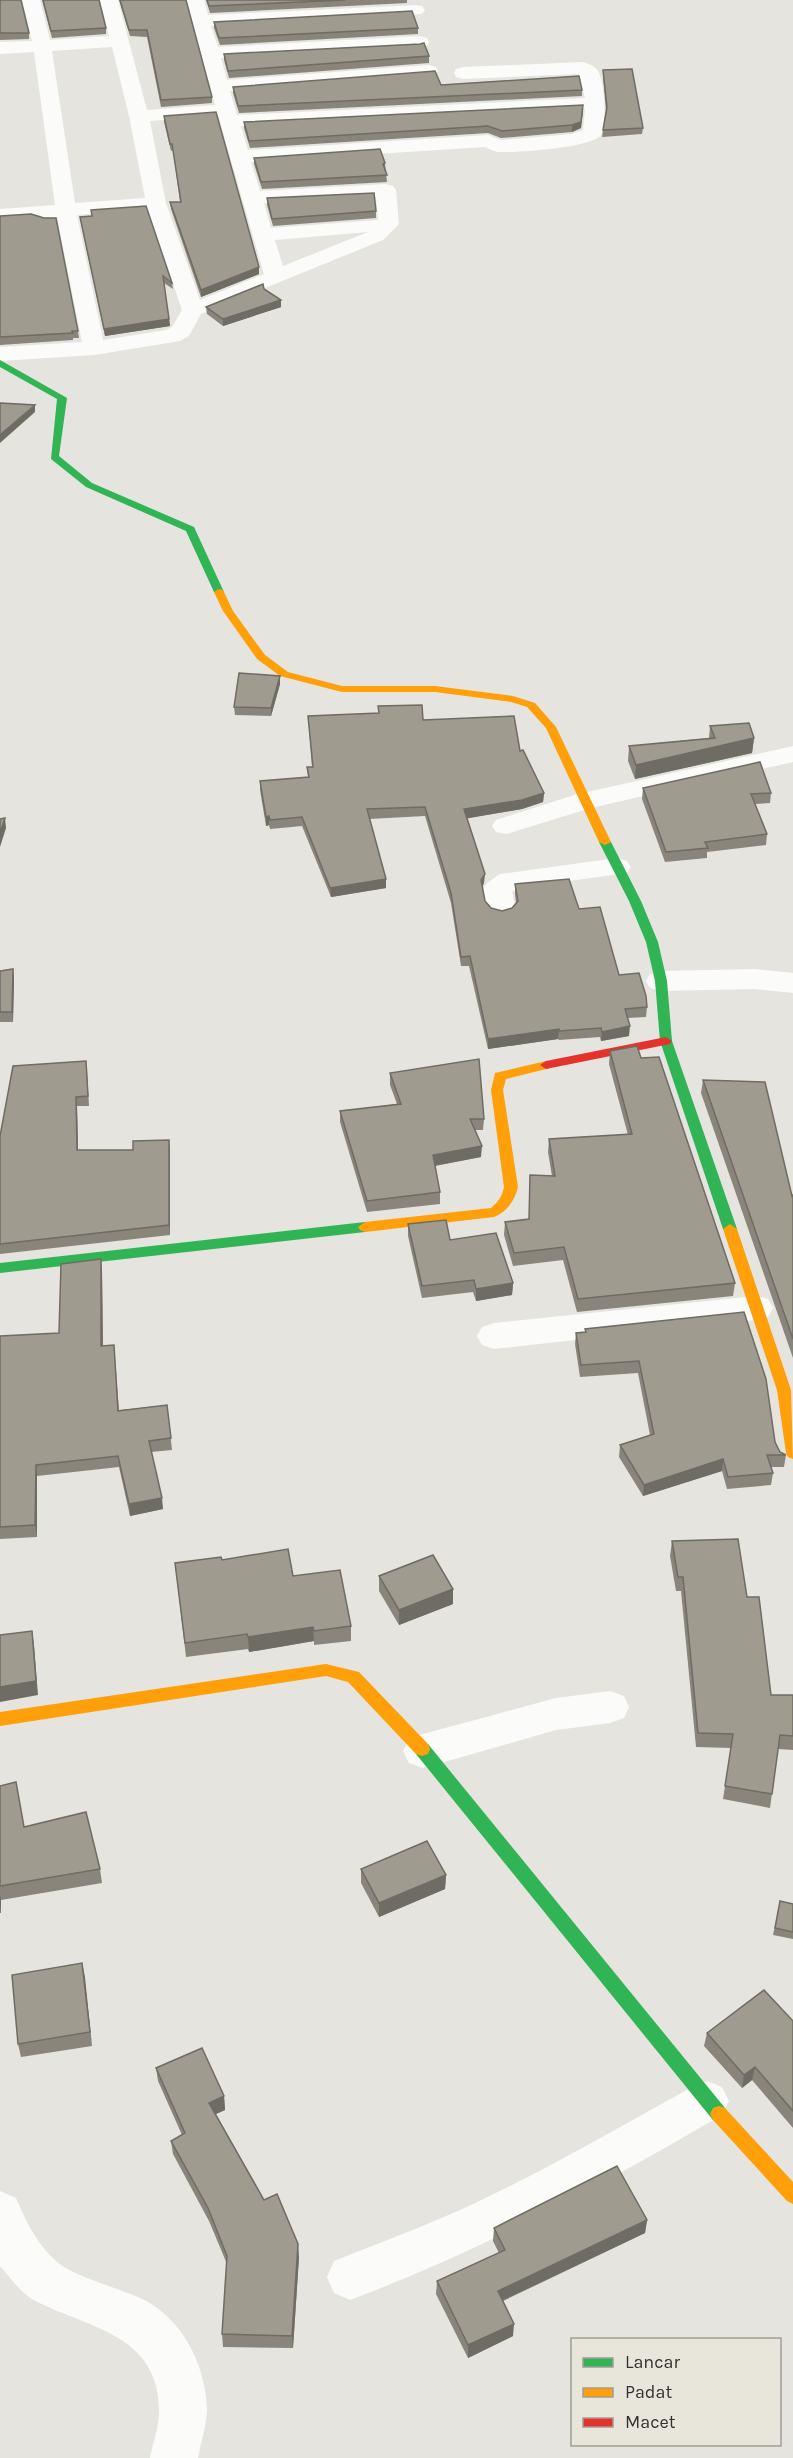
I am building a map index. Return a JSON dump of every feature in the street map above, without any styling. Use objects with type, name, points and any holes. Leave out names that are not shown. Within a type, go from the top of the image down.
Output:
[{"type":"street","points":[[31,0],[42,46],[66,210],[94,348]]},
{"type":"street","points":[[109,0],[139,116],[156,203],[193,310]]},
{"type":"street","points":[[195,0],[239,157],[276,277]]},
{"type":"street","points":[[201,21],[414,5],[425,25],[420,42],[429,71]]},
{"type":"street","points":[[0,48],[120,41]]},
{"type":"street","points":[[211,53],[420,42]]},
{"type":"street","points":[[220,86],[429,71],[463,74],[583,68],[590,73],[595,103],[592,133],[575,140],[498,146],[488,141],[239,157]]},
{"type":"street","points":[[463,74],[488,141]]},
{"type":"street","points":[[139,116],[595,103]]},
{"type":"street","points":[[0,354],[94,348],[172,336],[181,331],[193,310],[376,236],[388,224],[386,190],[383,189],[253,198]]},
{"type":"street","points":[[0,214],[156,203]]},
{"type":"street","points":[[263,235],[388,224]]},
{"type":"street","points":[[0,363],[62,398],[54,457],[90,485],[190,529],[228,611],[261,657],[284,674],[342,689],[435,689],[513,699],[531,705],[551,728],[652,942],[661,981],[666,1041],[784,1390],[793,1453]]},
{"type":"street","points":[[506,826],[584,801],[793,754]]},
{"type":"street","points":[[501,909],[497,889],[510,880],[617,867]]},
{"type":"street","points":[[661,981],[755,979],[793,983]]},
{"type":"street","points":[[0,1268],[494,1212],[504,1206],[509,1198],[511,1187],[497,1090],[500,1076],[565,1060],[666,1041]]},
{"type":"street","points":[[494,1336],[756,1308]]},
{"type":"street","points":[[0,1719],[326,1671],[353,1677],[423,1751],[706,2101],[793,2195]]},
{"type":"street","points":[[423,1751],[556,1714],[610,1707]]},
{"type":"street","points":[[350,2277],[391,2263],[503,2213],[573,2178],[706,2101]]},
{"type":"street","points":[[0,2213],[15,2249],[46,2282],[125,2315],[153,2334],[175,2363],[183,2409],[174,2458]]},
{"type":"building","points":[[0,0],[21,0],[29,33],[0,33]]},
{"type":"building","points":[[43,0],[99,0],[106,28],[51,31]]},
{"type":"building","points":[[120,0],[186,0],[212,97],[161,100],[147,30],[129,30]]},
{"type":"building","points":[[207,0],[345,0],[209,6]]},
{"type":"building","points":[[412,11],[418,28],[219,38],[214,22]]},
{"type":"building","points":[[424,43],[429,56],[228,71],[224,54],[420,44]]},
{"type":"building","points":[[632,69],[643,128],[603,130],[607,107],[603,70]]},
{"type":"building","points":[[435,71],[441,85],[579,76],[582,90],[238,106],[233,87]]},
{"type":"building","points":[[583,105],[581,122],[572,125],[502,131],[488,126],[249,141],[244,122]]},
{"type":"building","points":[[216,112],[259,267],[201,290],[170,202],[181,202],[172,144],[170,144],[164,116]]},
{"type":"building","points":[[380,149],[387,175],[261,182],[254,158]]},
{"type":"building","points":[[374,193],[376,211],[272,219],[267,198]]},
{"type":"building","points":[[146,206],[172,283],[163,276],[169,319],[104,329],[80,217],[92,216],[91,210]]},
{"type":"building","points":[[31,214],[44,218],[56,218],[78,331],[0,337],[0,216]]},
{"type":"building","points":[[263,284],[264,289],[281,300],[223,319],[206,307]]},
{"type":"building","points":[[0,403],[35,405],[0,435]]},
{"type":"building","points":[[239,673],[280,676],[271,708],[234,707]]},
{"type":"building","points":[[422,705],[423,720],[514,716],[520,751],[523,750],[544,793],[522,800],[464,809],[485,874],[481,880],[485,901],[491,908],[502,911],[512,908],[518,901],[515,884],[569,879],[579,909],[600,907],[619,975],[639,973],[647,1007],[625,1009],[630,1026],[602,1032],[601,1028],[559,1031],[559,1029],[488,1039],[470,956],[461,957],[451,893],[425,807],[367,809],[386,879],[330,888],[302,817],[270,820],[269,816],[266,817],[260,781],[309,777],[307,767],[313,767],[308,716],[379,713],[378,706]]},
{"type":"building","points":[[749,723],[754,738],[636,765],[629,746],[715,738],[710,726]]},
{"type":"building","points":[[760,762],[771,793],[751,794],[767,834],[705,842],[708,848],[666,852],[643,788]]},
{"type":"building","points":[[5,818],[0,833],[0,819]]},
{"type":"building","points":[[13,969],[12,1012],[0,1012],[0,971]]},
{"type":"building","points":[[637,1046],[641,1058],[659,1057],[735,1283],[578,1299],[564,1247],[514,1253],[505,1222],[529,1219],[530,1175],[555,1176],[549,1139],[632,1134],[610,1051]]},
{"type":"building","points":[[479,1059],[484,1119],[470,1119],[482,1146],[433,1155],[440,1192],[367,1201],[340,1111],[401,1104],[390,1073]]},
{"type":"building","points":[[86,1061],[88,1096],[76,1097],[77,1150],[133,1150],[133,1141],[169,1140],[169,1225],[0,1244],[0,1136],[13,1066]]},
{"type":"building","points":[[703,1080],[765,1082],[793,1195],[793,1339]]},
{"type":"building","points":[[446,1220],[450,1240],[496,1233],[513,1283],[476,1289],[474,1280],[422,1286],[408,1224]]},
{"type":"building","points":[[101,1259],[101,1346],[114,1345],[118,1411],[167,1405],[171,1438],[149,1441],[162,1498],[129,1504],[118,1456],[36,1465],[35,1525],[0,1527],[0,1336],[59,1333],[61,1264]]},
{"type":"building","points":[[744,1312],[766,1379],[775,1442],[780,1452],[786,1455],[767,1455],[773,1473],[728,1477],[723,1459],[644,1485],[620,1445],[654,1434],[639,1361],[581,1365],[576,1333],[586,1332],[585,1329]]},
{"type":"building","points":[[738,1539],[747,1597],[759,1597],[771,1695],[793,1695],[793,1736],[780,1735],[772,1794],[725,1786],[733,1734],[698,1733],[683,1577],[678,1577],[672,1541]]},
{"type":"building","points":[[288,1549],[293,1576],[340,1570],[351,1626],[314,1631],[313,1627],[248,1637],[247,1634],[185,1643],[175,1563],[221,1557],[222,1560]]},
{"type":"building","points":[[433,1555],[453,1589],[399,1610],[379,1576]]},
{"type":"building","points":[[32,1631],[36,1681],[0,1687],[0,1635]]},
{"type":"building","points":[[16,1782],[24,1827],[86,1812],[100,1869],[0,1886],[0,1786]]},
{"type":"building","points":[[427,1841],[446,1875],[379,1903],[361,1869]]},
{"type":"building","points":[[780,1901],[793,1904],[793,1932],[775,1928]]},
{"type":"building","points":[[82,1963],[90,2032],[18,2044],[12,1975]]},
{"type":"building","points":[[764,1990],[793,2021],[793,2111],[755,2067],[744,2075],[707,2033]]},
{"type":"building","points":[[202,2048],[224,2096],[209,2103],[264,2200],[277,2194],[298,2244],[292,2336],[222,2334],[227,2256],[208,2208],[171,2141],[185,2133],[156,2068]]},
{"type":"building","points":[[617,2166],[647,2220],[498,2291],[514,2324],[468,2345],[437,2281],[505,2250],[494,2228]]},
{"type":"traffic: fast","points":[[0,363],[62,398],[54,457],[89,485],[190,529],[219,592]]},
{"type":"traffic: fast","points":[[605,842],[635,901],[652,942],[661,981],[666,1041],[730,1229]]},
{"type":"traffic: fast","points":[[0,1268],[365,1227]]},
{"type":"traffic: fast","points":[[422,1749],[719,2114]]},
{"type":"traffic: slow","points":[[219,592],[228,611],[261,657],[284,674],[342,689],[435,689],[513,699],[531,705],[551,727],[605,842]]},
{"type":"traffic: slow","points":[[365,1227],[494,1212],[501,1207],[511,1187],[497,1090],[500,1076],[546,1065]]},
{"type":"traffic: slow","points":[[730,1229],[784,1390],[793,1453]]},
{"type":"traffic: slow","points":[[0,1719],[326,1670],[353,1677],[422,1749]]},
{"type":"traffic: slow","points":[[719,2114],[793,2195]]},
{"type":"traffic: jam","points":[[546,1065],[666,1041]]}]
